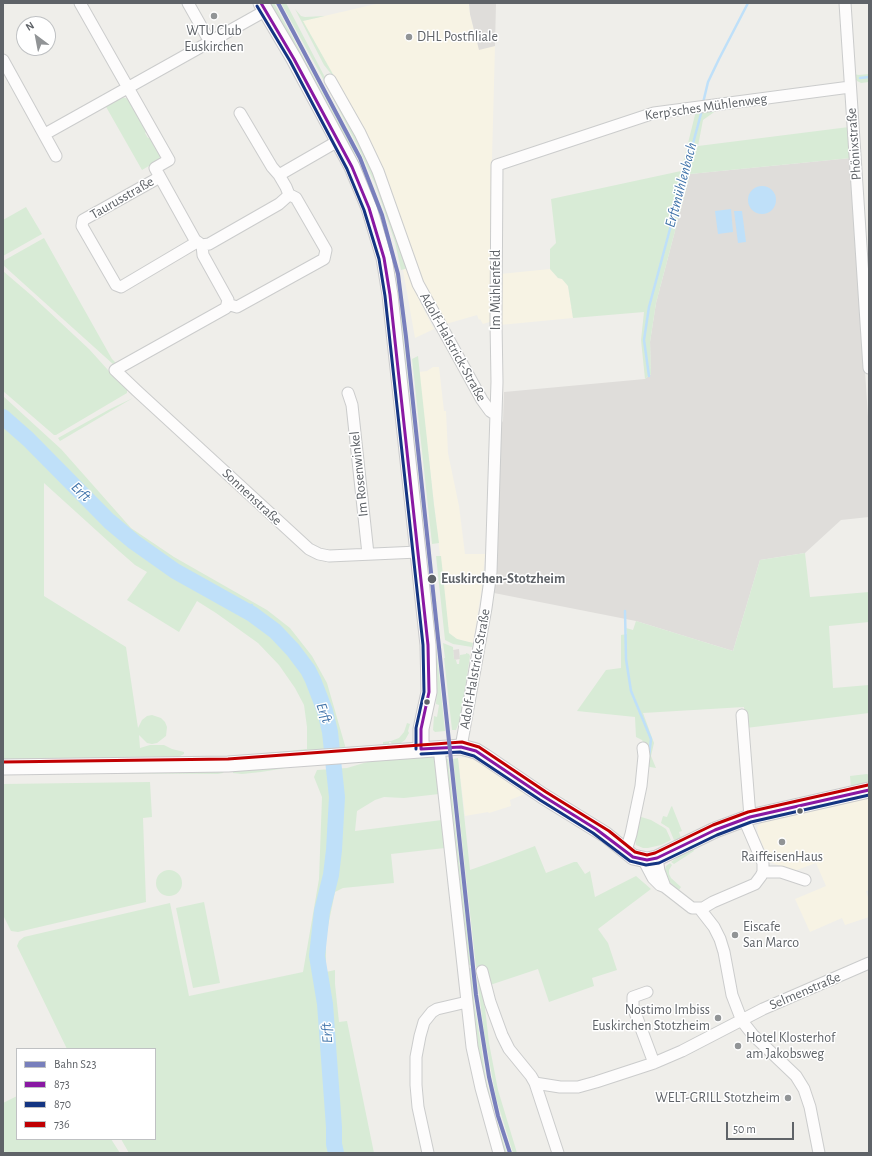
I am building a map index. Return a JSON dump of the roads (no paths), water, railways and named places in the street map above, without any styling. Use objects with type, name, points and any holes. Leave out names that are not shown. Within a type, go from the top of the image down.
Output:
[{"type":"main road","points":[[263,7],[352,167],[369,208],[386,270],[392,310],[428,645],[429,692],[421,733],[421,749]]},
{"type":"main road","points":[[3,767],[228,764],[461,747],[476,751],[484,756],[543,796],[601,832],[633,857],[650,859],[715,830],[747,818],[869,790]]},
{"type":"street","points":[[80,3],[128,88]]},
{"type":"street","points":[[188,3],[210,42]]},
{"type":"street","name":"Phönixstraße","points":[[845,3],[869,368]]},
{"type":"street","points":[[45,134],[210,42],[263,7]]},
{"type":"street","points":[[3,60],[56,156]]},
{"type":"street","name":"Adolf-Halstrick-Straße","points":[[330,80],[360,133],[378,171],[418,284],[482,400],[490,411],[496,415],[490,578],[461,747]]},
{"type":"street","name":"Kerp’sches Mühlenweg","points":[[496,165],[641,116],[654,113],[850,87]]},
{"type":"street","name":"Taurusstraße","points":[[128,88],[169,160],[155,168],[200,244],[203,255],[228,300],[227,304]]},
{"type":"street","points":[[227,304],[236,307],[324,259],[326,250],[296,198],[288,194],[279,175],[272,167],[240,113]]},
{"type":"street","points":[[279,175],[338,141]]},
{"type":"street","name":"Im Mühlenfeld","points":[[496,165],[496,415]]},
{"type":"street","name":"Taurusstraße","points":[[160,177],[84,220],[82,226],[116,285],[121,287],[200,244],[209,244],[280,204],[286,199],[288,194]]},
{"type":"street","name":"Sonnenstraße","points":[[227,304],[226,308],[116,370],[143,397],[309,549],[319,554],[329,556],[418,552]]},
{"type":"street","name":"Im Rosenwinkel","points":[[348,393],[352,405],[368,554]]},
{"type":"street","points":[[650,859],[655,881],[690,907],[695,909],[700,909],[755,884],[763,872],[763,863],[747,818],[742,714]]},
{"type":"street","points":[[439,748],[467,1002],[477,1071],[499,1153]]},
{"type":"street","points":[[626,852],[641,786],[644,756],[643,748]]},
{"type":"street","points":[[763,872],[781,872],[805,880]]},
{"type":"street","points":[[700,909],[714,927],[720,939],[732,995],[742,1020],[753,1035],[800,1082],[804,1089],[810,1107],[819,1153]]},
{"type":"street","name":"Selmenstraße","points":[[535,1083],[560,1087],[578,1087],[654,1063],[682,1051],[763,1009],[869,963]]},
{"type":"street","points":[[482,971],[490,1002],[506,1043],[513,1055],[535,1083],[558,1153]]},
{"type":"street","points":[[647,992],[633,997],[633,1007],[654,1063]]},
{"type":"street","points":[[428,1153],[418,1107],[416,1085],[416,1057],[420,1036],[424,1022],[432,1012],[437,1009],[467,1002]]},
{"type":"water","points":[[762,186],[772,190],[776,200],[772,210],[762,214],[752,210],[748,200],[752,190]]},
{"type":"water","points":[[731,209],[733,232],[718,234],[715,211]]},
{"type":"water","points":[[734,211],[742,211],[746,242],[738,243]]},
{"type":"waterway","name":"Erftmühlenbach","points":[[703,103],[708,82],[748,3]]},
{"type":"waterway","points":[[860,78],[869,77]]},
{"type":"waterway","name":"Erftmühlenbach","points":[[649,376],[644,340],[649,307],[702,110]]},
{"type":"waterway","name":"Erft","points":[[3,417],[28,439],[109,521],[134,542],[175,571],[252,614],[275,631],[293,650],[308,670],[313,680],[325,711],[330,732],[337,797],[331,875],[322,911],[317,956],[325,1004],[334,1144],[336,1153]]},
{"type":"waterway","points":[[242,608],[252,605]]},
{"type":"waterway","name":"Erftmühlenbach","points":[[625,611],[626,659],[631,691],[651,739],[649,756]]},
{"type":"rail line","name":"S23","points":[[278,3],[360,158],[382,215],[398,274],[476,995],[489,1077],[498,1116],[510,1153]]},
{"type":"place","name":"WTU Club Euskirchen","points":[[214,16]]},
{"type":"place","name":"DHL Postfiliale","points":[[409,37]]},
{"type":"place","name":"Euskirchen-Stotzheim","points":[[432,579]]},
{"type":"place","name":"RaiffeisenHaus","points":[[782,842]]},
{"type":"place","name":"Eiscafe San Marco","points":[[735,935]]},
{"type":"place","name":"Nostimo Imbiss Euskirchen Stotzheim","points":[[718,1018]]},
{"type":"place","name":"Hotel Klosterhof am Jakobsweg","points":[[738,1046]]},
{"type":"place","name":"WELT-GRILL Stotzheim","points":[[788,1098]]}]
